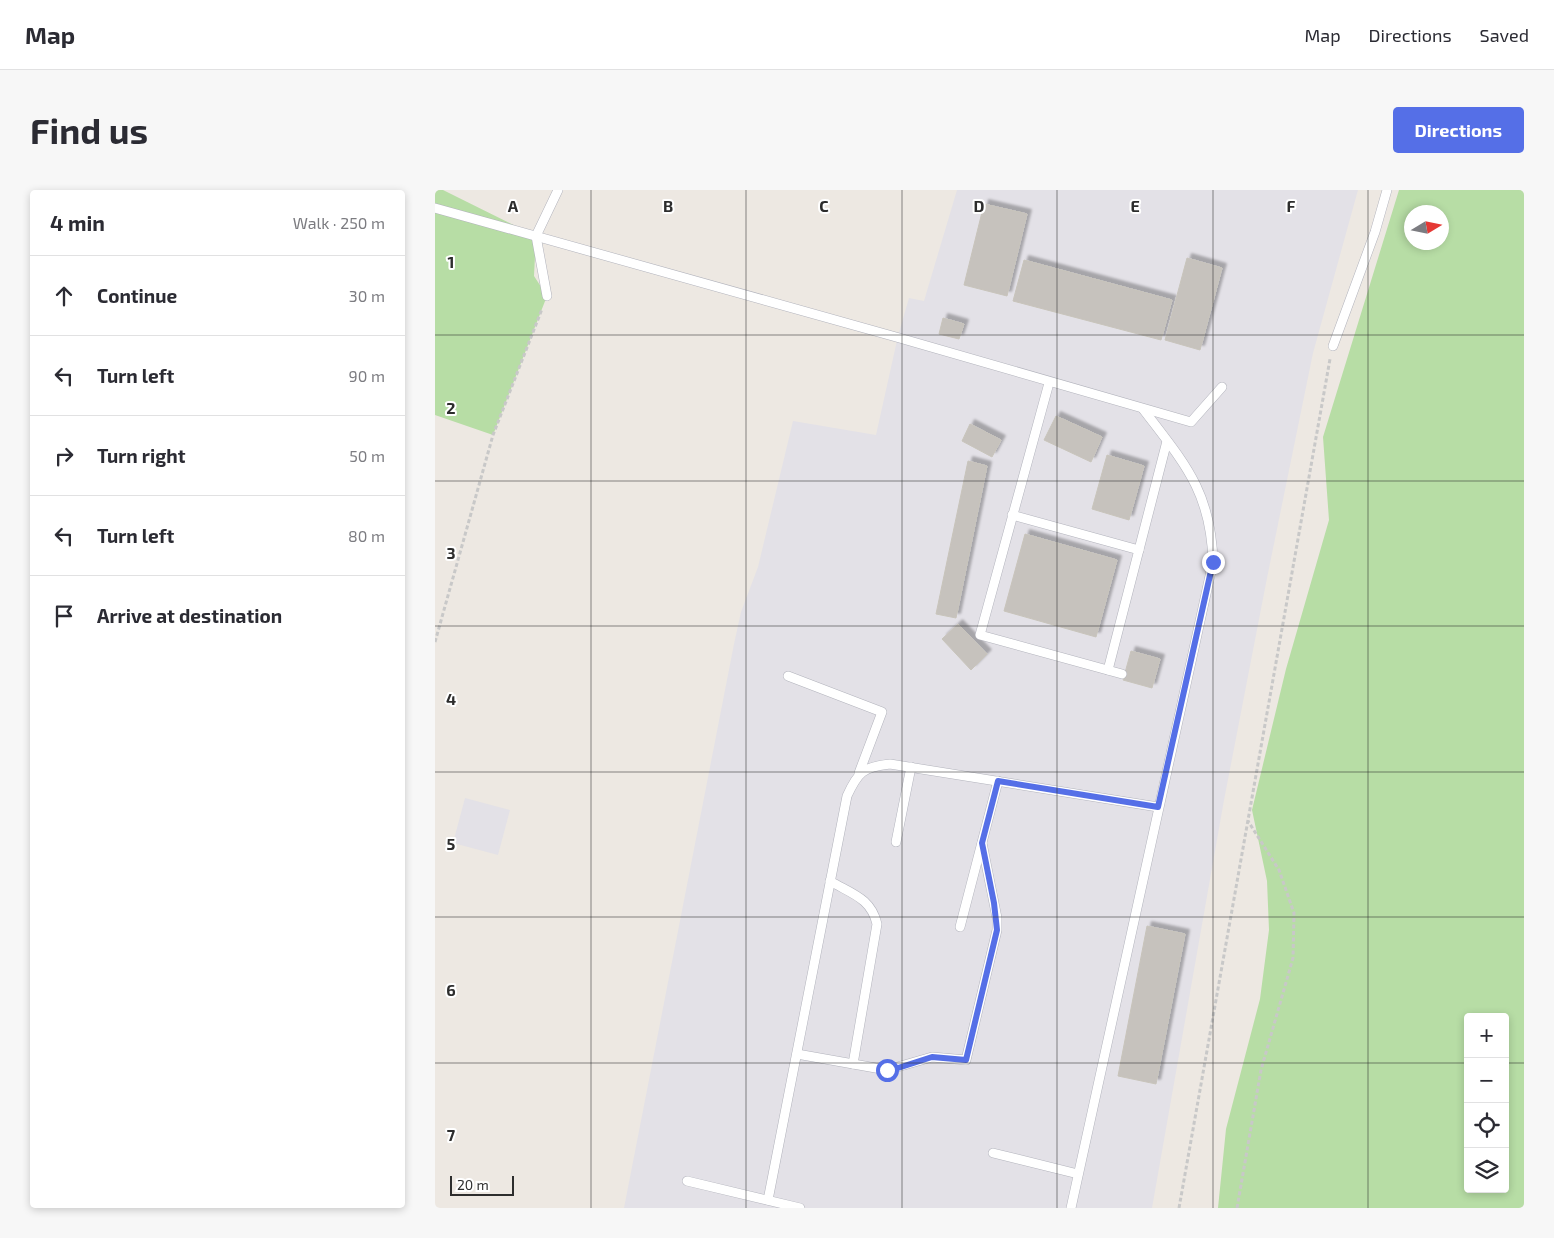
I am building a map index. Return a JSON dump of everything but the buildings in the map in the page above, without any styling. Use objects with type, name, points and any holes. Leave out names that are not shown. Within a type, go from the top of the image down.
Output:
[{"type":"lane","points":[[547,296],[536,236],[558,190]]},
{"type":"lane","points":[[1333,346],[1375,232],[1387,190]]},
{"type":"lane","points":[[435,208],[1191,422],[1222,386]]},
{"type":"lane","points":[[1049,382],[979,635],[1122,674]]},
{"type":"lane","points":[[1071,1208],[1213,562],[1210,528],[1203,502],[1190,472],[1143,409]]},
{"type":"lane","points":[[1108,670],[1167,441]]},
{"type":"lane","points":[[1013,515],[1139,550]]},
{"type":"lane","points":[[768,1200],[847,796],[859,773],[882,712],[788,676]]},
{"type":"lane","points":[[859,773],[878,765],[890,764],[1158,807]]},
{"type":"lane","points":[[895,842],[911,767]]},
{"type":"lane","points":[[960,927],[998,781]]},
{"type":"lane","points":[[797,1054],[887,1070],[932,1057],[966,1060],[997,930],[994,903],[982,843]]},
{"type":"lane","points":[[830,881],[867,902],[875,915],[877,924],[853,1064]]},
{"type":"lane","points":[[993,1153],[1078,1174]]},
{"type":"lane","points":[[687,1181],[800,1208]]},
{"type":"path","points":[[435,642],[493,435],[547,296]]},
{"type":"path","points":[[1179,1208],[1333,346]]},
{"type":"path","points":[[1237,1208],[1261,1070],[1293,958],[1294,913],[1279,870],[1248,821]]},
{"type":"shaded area","points":[[957,190],[1358,190],[1313,353],[1267,578],[1224,800],[1152,1208],[624,1208],[734,644],[741,612],[758,567],[793,421],[876,435],[898,336],[909,298],[924,301]]},
{"type":"shaded area","points":[[465,798],[510,810],[498,855],[453,843]]},
{"type":"green space","points":[[435,190],[443,190],[536,236],[534,276],[547,296],[493,435],[435,415]]},
{"type":"green space","points":[[1399,190],[1524,190],[1524,1208],[1218,1208],[1226,1129],[1260,999],[1269,930],[1267,881],[1252,810],[1286,669],[1329,520],[1323,437]]},
{"type":"route","points":[[887,1070],[932,1057],[966,1060],[997,930],[997,918],[982,843],[998,781],[1158,807],[1213,562]]}]
